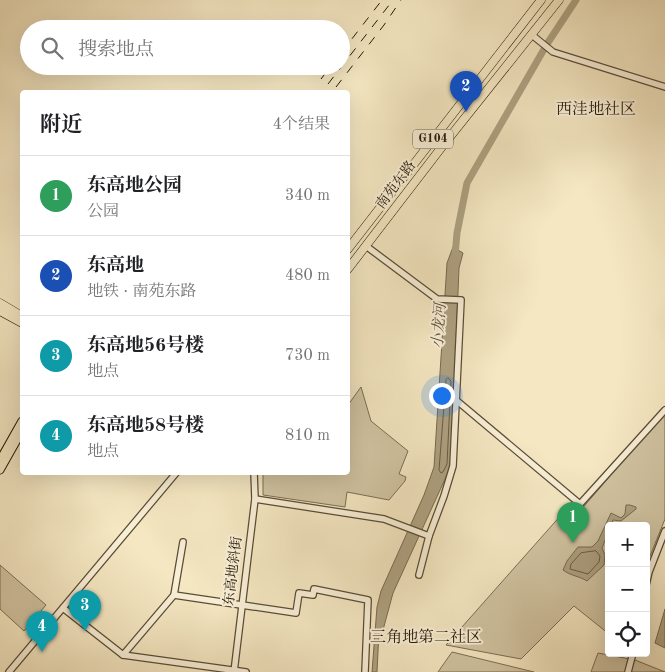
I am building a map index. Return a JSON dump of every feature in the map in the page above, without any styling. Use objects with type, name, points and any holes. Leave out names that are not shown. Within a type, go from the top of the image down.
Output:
[{"type":"highway","name":"南苑东路","points":[[350,246],[541,0]]},
{"type":"highway","name":"南苑东路","points":[[350,267],[441,148],[535,37],[559,0]]},
{"type":"highway","points":[[0,303],[20,319]]},
{"type":"highway","points":[[0,311],[20,320]]},
{"type":"main road","points":[[0,460],[20,425]]},
{"type":"main road","points":[[0,470],[20,435]]},
{"type":"street","points":[[535,37],[554,52],[665,87]]},
{"type":"street","points":[[366,246],[437,299],[461,300],[453,466],[444,496],[427,535],[419,575]]},
{"type":"street","points":[[456,400],[580,504],[665,410]]},
{"type":"street","points":[[9,672],[174,475]]},
{"type":"street","name":"东高地斜街","points":[[234,671],[255,499],[254,475]]},
{"type":"street","points":[[255,499],[384,519],[427,535]]},
{"type":"street","points":[[650,569],[665,531]]},
{"type":"street","points":[[123,655],[174,595],[184,542]]},
{"type":"street","points":[[174,595],[296,612],[299,593],[313,595],[314,589],[368,600],[365,672]]},
{"type":"street","points":[[63,608],[123,655],[246,672]]},
{"type":"street","points":[[628,672],[632,657]]},
{"type":"shaded area","points":[[361,387],[371,421],[408,451],[399,474],[406,477],[405,481],[389,500],[347,492],[345,507],[263,495],[263,475],[350,475],[350,402]]},
{"type":"shaded area","points":[[665,412],[665,519],[650,556],[650,522],[605,522],[605,631],[574,606],[521,659],[446,645],[570,505],[580,511]]},
{"type":"shaded area","points":[[0,565],[46,605],[24,631],[0,609]]},
{"type":"shaded area","points":[[452,652],[534,672],[438,672]]},
{"type":"shaded area","points":[[598,653],[605,654],[605,657],[635,660],[665,672],[591,672]]},
{"type":"water","points":[[453,247],[463,253],[459,268],[451,466],[393,593],[383,630],[379,631],[377,672],[372,672],[377,607],[381,591],[424,495],[434,467],[447,263]]},
{"type":"water","points":[[626,505],[636,507],[621,521],[613,520],[612,522],[607,522],[611,513],[621,518],[625,514]]},
{"type":"water","points":[[605,526],[605,541],[602,548],[605,555],[604,565],[587,581],[563,570],[567,561],[578,547],[592,547],[598,541]]},
{"type":"water","points":[[665,609],[665,648],[655,643]]},
{"type":"waterway","name":"小龙河","points":[[455,256],[457,233],[467,183],[547,44],[576,0]]},
{"type":"railway","points":[[350,41],[382,0]]},
{"type":"railway","points":[[350,56],[393,0]]},
{"type":"railway","points":[[350,69],[401,0]]},
{"type":"railway","points":[[321,79],[324,75]]},
{"type":"railway","points":[[328,84],[335,75]]},
{"type":"railway","points":[[336,87],[345,75]]},
{"type":"place","name":"东高地","points":[[466,112]]},
{"type":"place","name":"东高地公园","points":[[573,543]]},
{"type":"place","name":"东高地56号楼","points":[[85,631]]},
{"type":"place","name":"东高地58号楼","points":[[42,652]]},
{"type":"district","name":"西洼地社区","points":[[596,110]]},
{"type":"district","name":"三角地第二社区","points":[[426,638]]}]
